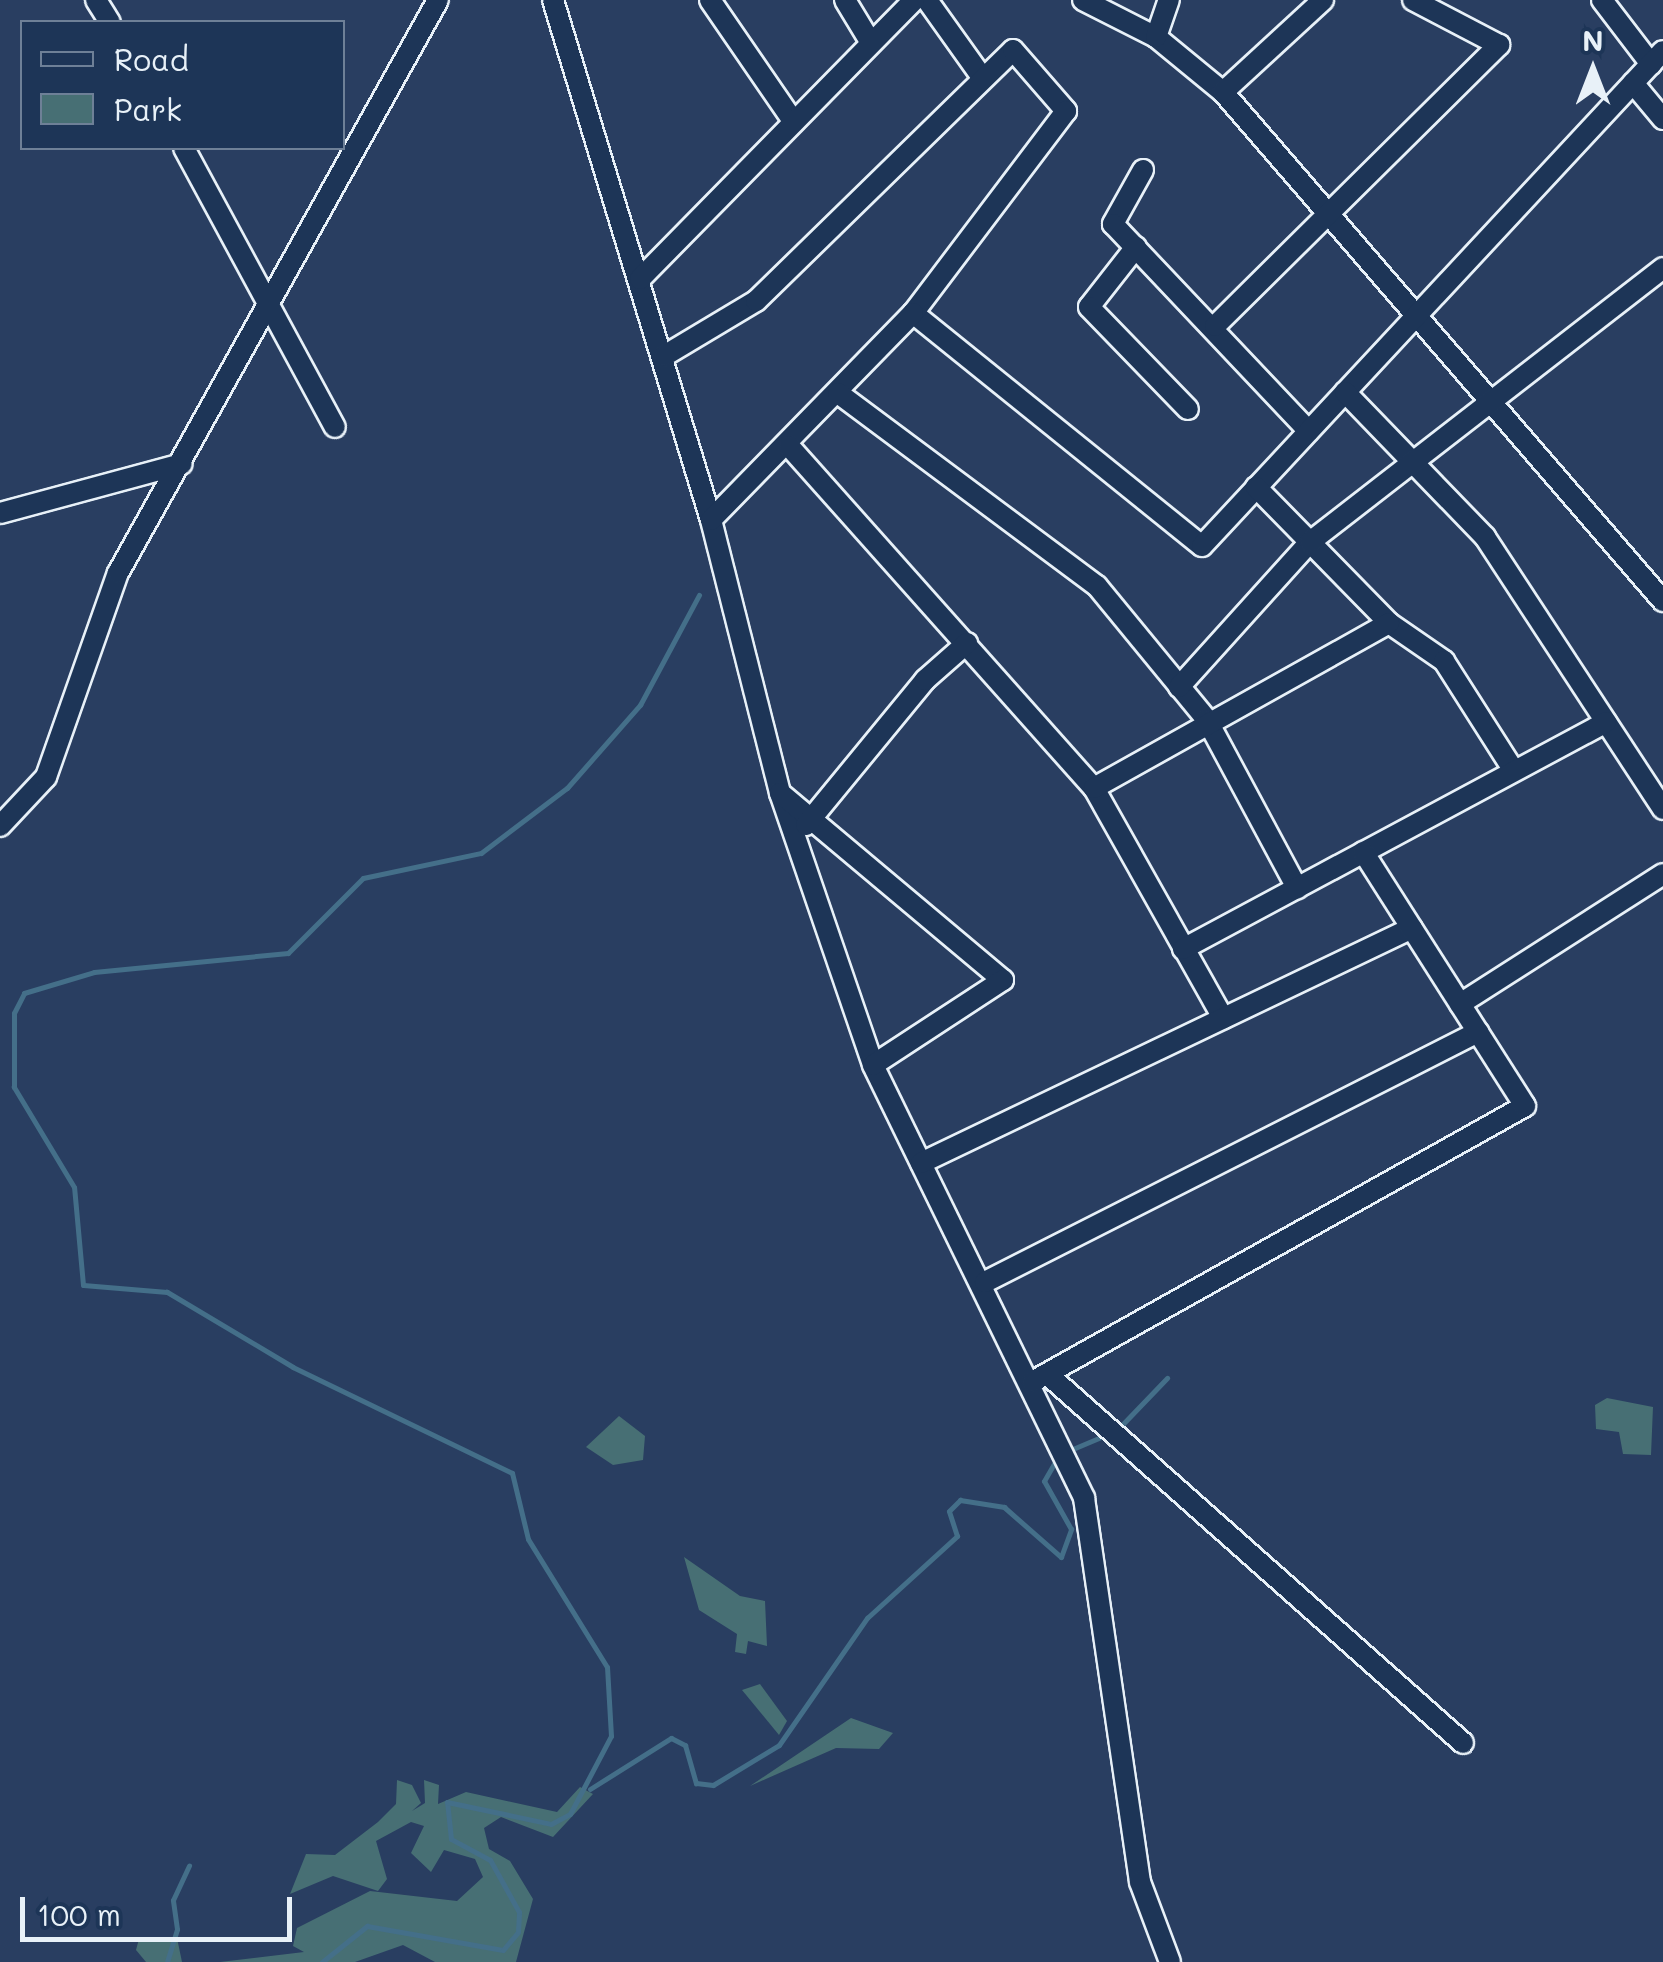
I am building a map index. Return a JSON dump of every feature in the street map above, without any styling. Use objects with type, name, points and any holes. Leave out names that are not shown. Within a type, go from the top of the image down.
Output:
[{"type":"street","points":[[0,826],[46,777],[118,573],[438,0]]},
{"type":"street","points":[[553,0],[711,520],[780,793],[798,835],[873,1065],[921,1163],[1039,1378],[1084,1498],[1140,1882],[1170,1962]]},
{"type":"street","points":[[710,0],[794,122]]},
{"type":"street","points":[[845,0],[871,43]]},
{"type":"street","points":[[640,278],[914,0]]},
{"type":"street","points":[[927,0],[982,76]]},
{"type":"street","points":[[1082,0],[1156,37],[1223,92],[1323,214],[1418,314],[1663,600]]},
{"type":"street","points":[[1156,37],[1169,0]]},
{"type":"street","points":[[1223,92],[1323,0]]},
{"type":"street","points":[[1214,326],[1499,44],[1413,0]]},
{"type":"street","points":[[913,313],[1202,546],[1657,57],[1602,0]]},
{"type":"street","points":[[664,356],[756,301],[982,76],[1013,50],[1066,111],[913,313],[788,446],[711,520]]},
{"type":"street","points":[[1633,82],[1663,119]]},
{"type":"street","points":[[185,150],[273,300],[335,427]]},
{"type":"street","points":[[1143,170],[1113,224],[1214,326],[1308,431]]},
{"type":"street","points":[[1136,247],[1089,307],[1188,409]]},
{"type":"street","points":[[1179,687],[1310,542],[1413,466],[1663,268]]},
{"type":"street","points":[[1346,392],[1485,538],[1663,809]]},
{"type":"street","points":[[838,393],[1096,586],[1207,720],[1297,888]]},
{"type":"street","points":[[788,446],[1094,788],[1223,1018]]},
{"type":"street","points":[[0,512],[181,464]]},
{"type":"street","points":[[1256,487],[1389,624],[1444,660],[1514,772]]},
{"type":"street","points":[[1094,788],[1207,720],[1389,624]]},
{"type":"street","points":[[798,835],[966,644]]},
{"type":"street","points":[[1184,949],[1606,722]]},
{"type":"street","points":[[780,793],[814,817],[1003,980],[873,1065]]},
{"type":"street","points":[[1039,1378],[1525,1106],[1363,852]]},
{"type":"street","points":[[1460,1004],[1663,874]]},
{"type":"street","points":[[921,1163],[1412,928]]},
{"type":"street","points":[[986,1282],[1478,1032]]},
{"type":"street","points":[[1039,1378],[1463,1743]]},
{"type":"green space","points":[[1607,1398],[1653,1407],[1651,1455],[1623,1454],[1619,1432],[1596,1429],[1595,1405]]},
{"type":"green space","points":[[619,1416],[645,1436],[643,1460],[613,1465],[586,1447]]},
{"type":"green space","points":[[684,1557],[740,1596],[765,1601],[767,1646],[748,1641],[746,1654],[735,1652],[737,1634],[699,1610]]},
{"type":"green space","points":[[760,1684],[787,1721],[779,1735],[742,1690]]},
{"type":"green space","points":[[851,1718],[893,1733],[879,1749],[836,1748],[750,1786]]},
{"type":"green space","points":[[397,1780],[412,1785],[421,1803],[412,1811],[425,1803],[424,1780],[439,1785],[438,1804],[466,1792],[557,1812],[580,1787],[593,1794],[553,1837],[501,1817],[484,1828],[489,1849],[510,1861],[533,1899],[516,1962],[435,1962],[403,1945],[355,1962],[220,1962],[304,1952],[293,1946],[297,1928],[370,1891],[457,1901],[483,1877],[475,1859],[444,1850],[431,1872],[411,1853],[424,1826],[411,1822],[376,1841],[387,1879],[378,1891],[333,1876],[290,1894],[306,1854],[335,1855],[378,1822],[396,1804]]},
{"type":"green space","points":[[177,1938],[182,1962],[146,1962],[136,1950],[139,1939]]},
{"type":"waterway","points":[[322,1962],[367,1926],[503,1950],[518,1932],[519,1912],[490,1860],[451,1839],[447,1802],[551,1824],[570,1814],[611,1736],[607,1667],[528,1539],[512,1473],[293,1367],[167,1292],[83,1285],[74,1187],[14,1087],[14,1013],[24,993],[94,972],[288,953],[363,878],[481,853],[567,788],[640,705],[699,595]]},
{"type":"waterway","points":[[1118,1429],[1167,1378]]},
{"type":"waterway","points":[[1068,1451],[1108,1434]]},
{"type":"waterway","points":[[590,1789],[671,1738],[685,1745],[696,1783],[713,1785],[779,1745],[867,1618],[957,1536],[949,1511],[960,1500],[1004,1507],[1061,1557],[1071,1529],[1044,1481],[1058,1457]]},
{"type":"waterway","points":[[167,1962],[177,1929],[173,1900],[189,1865]]}]
